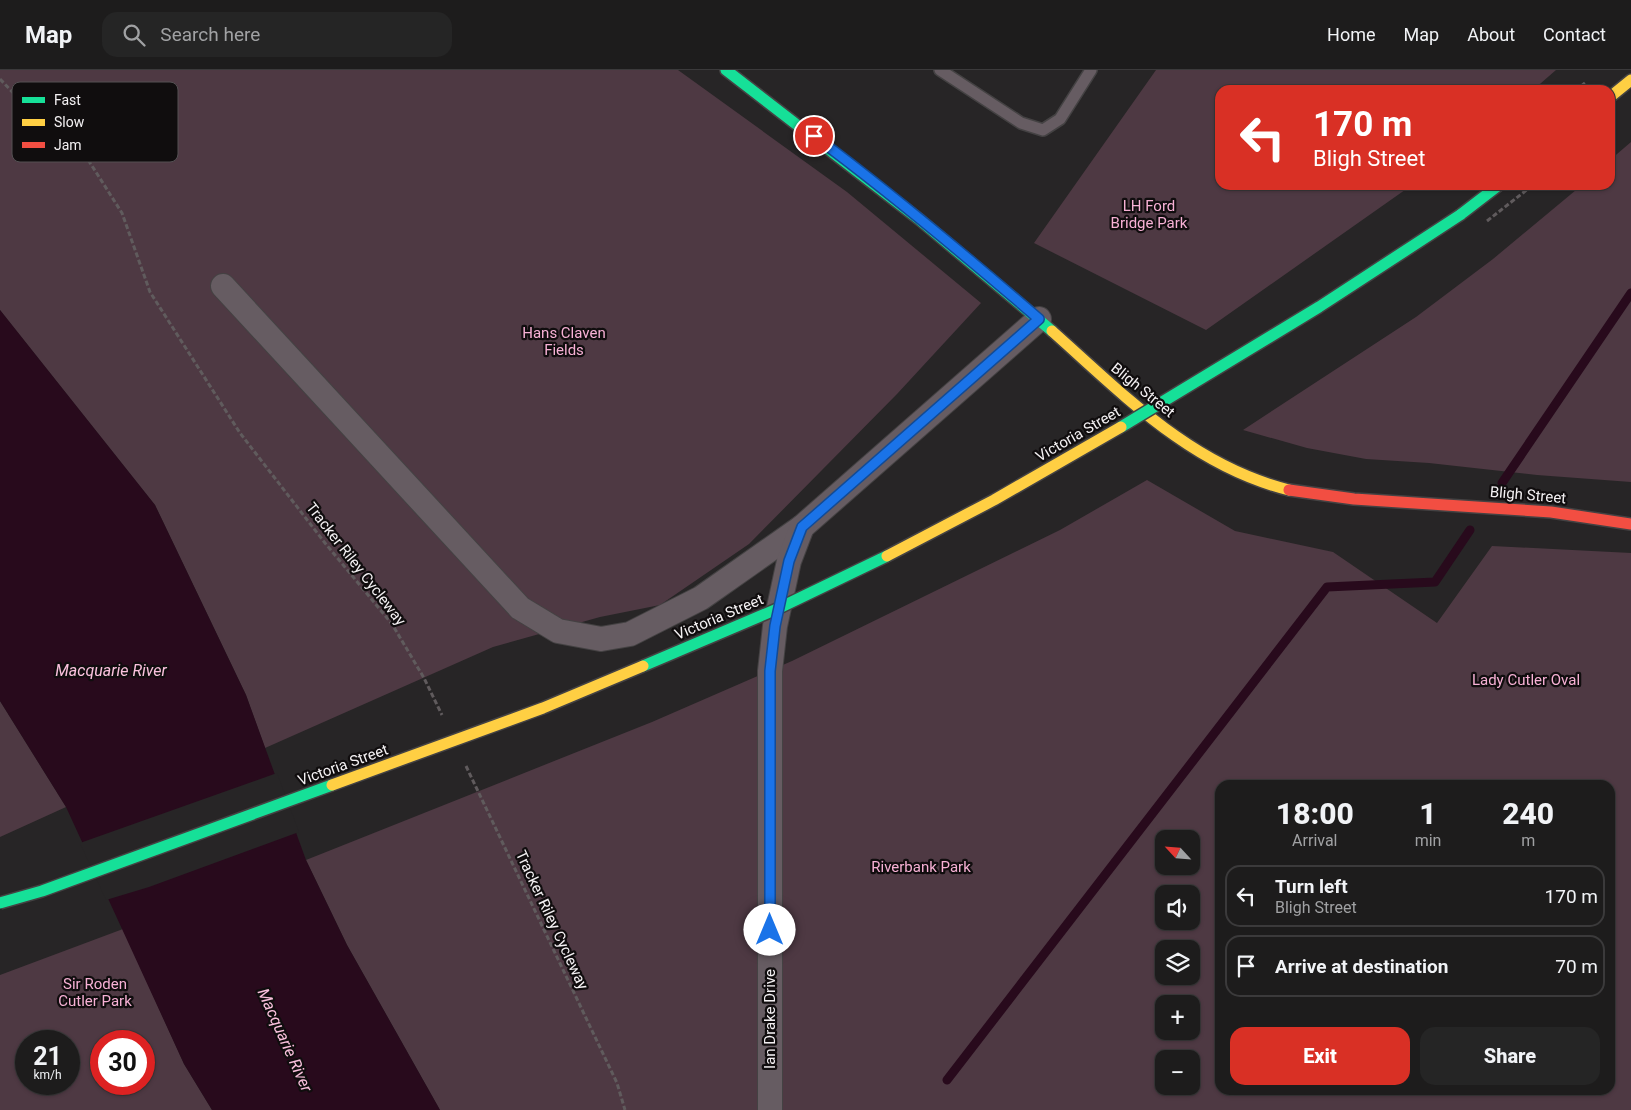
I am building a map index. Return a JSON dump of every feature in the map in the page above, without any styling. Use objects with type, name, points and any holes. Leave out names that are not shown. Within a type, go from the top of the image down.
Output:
[{"type":"main road","name":"Bligh Street","points":[[726,70],[866,175],[1039,319],[1116,389],[1150,417],[1211,460],[1251,479],[1290,491],[1333,498],[1542,510],[1606,518],[1631,524]]},
{"type":"main road","points":[[1615,93],[1631,80]]},
{"type":"main road","name":"Victoria Street","points":[[0,904],[42,891],[543,708],[777,609],[994,500],[1111,434],[1319,307],[1460,215],[1492,190]]},
{"type":"street","points":[[223,286],[520,608],[558,631],[601,639],[630,634],[701,598],[802,527]]},
{"type":"street","name":"Ian Drake Drive","points":[[770,1110],[770,671],[775,626],[789,561],[802,527],[1039,319]]},
{"type":"lane","points":[[940,70],[1021,122],[1043,130],[1060,119],[1092,70]]},
{"type":"path","name":"Tracker Riley Cycleway","points":[[0,80],[12,92]]},
{"type":"path","name":"Tracker Riley Cycleway","points":[[90,162],[122,213],[150,292],[240,433],[325,543],[392,624],[424,678],[446,723]]},
{"type":"path","name":"Tracker Riley Cycleway","points":[[463,759],[617,1083],[625,1110]]},
{"type":"green space","name":"Hans Claven Fields","points":[[0,70],[678,70],[847,192],[981,303],[897,394],[749,544],[660,605],[600,617],[493,647],[265,748],[246,695],[155,505],[0,310]]},
{"type":"green space","name":"LH Ford Bridge Park","points":[[1156,70],[1556,70],[1539,85],[1215,85],[1215,190],[1405,190],[1206,330],[1034,243]]},
{"type":"green space","points":[[1631,142],[1631,482],[1366,459],[1307,448],[1243,430],[1416,317],[1493,259],[1576,190],[1615,190],[1615,156]]},
{"type":"green space","name":"Riverbank Park","points":[[1147,480],[1235,531],[1333,552],[1437,623],[1492,546],[1631,553],[1631,1110],[440,1110],[347,945],[306,860],[652,722],[792,661],[1060,530]]},
{"type":"green space","points":[[0,701],[66,807],[0,837]]},
{"type":"green space","name":"Sir Roden Cutler Park","points":[[123,929],[184,1064],[212,1110],[0,1110],[0,975]]},
{"type":"water","name":"Macquarie River","points":[[0,310],[155,505],[246,695],[306,860],[347,945],[440,1110],[212,1110],[184,1064],[66,807],[0,701]]},
{"type":"pier","points":[[277,773],[299,832],[149,887],[106,900],[80,843]]},
{"type":"waterway","points":[[1502,483],[1631,293]]},
{"type":"waterway","points":[[947,1080],[1327,587],[1435,582],[1470,530]]},
{"type":"traffic: fast","points":[[726,70],[920,220],[1052,331]]},
{"type":"traffic: fast","points":[[1460,215],[1492,190]]},
{"type":"traffic: fast","points":[[1121,427],[1319,307],[1460,215]]},
{"type":"traffic: fast","points":[[643,666],[777,609],[887,556]]},
{"type":"traffic: fast","points":[[0,903],[42,891],[332,785]]},
{"type":"traffic: slow","points":[[1615,93],[1631,80]]},
{"type":"traffic: slow","points":[[1052,331],[1133,404],[1191,446],[1221,464],[1254,479],[1289,490]]},
{"type":"traffic: slow","points":[[887,556],[994,500],[1121,427]]},
{"type":"traffic: slow","points":[[332,785],[543,708],[643,666]]},
{"type":"traffic: jam","points":[[1289,490],[1354,499],[1551,512],[1631,524]]},
{"type":"route","points":[[770,930],[770,671],[775,626],[789,561],[802,527],[1039,319],[941,236],[814,136]]},
{"type":"park label","name":"Lady Cutler Oval","points":[[1526,680]]}]
